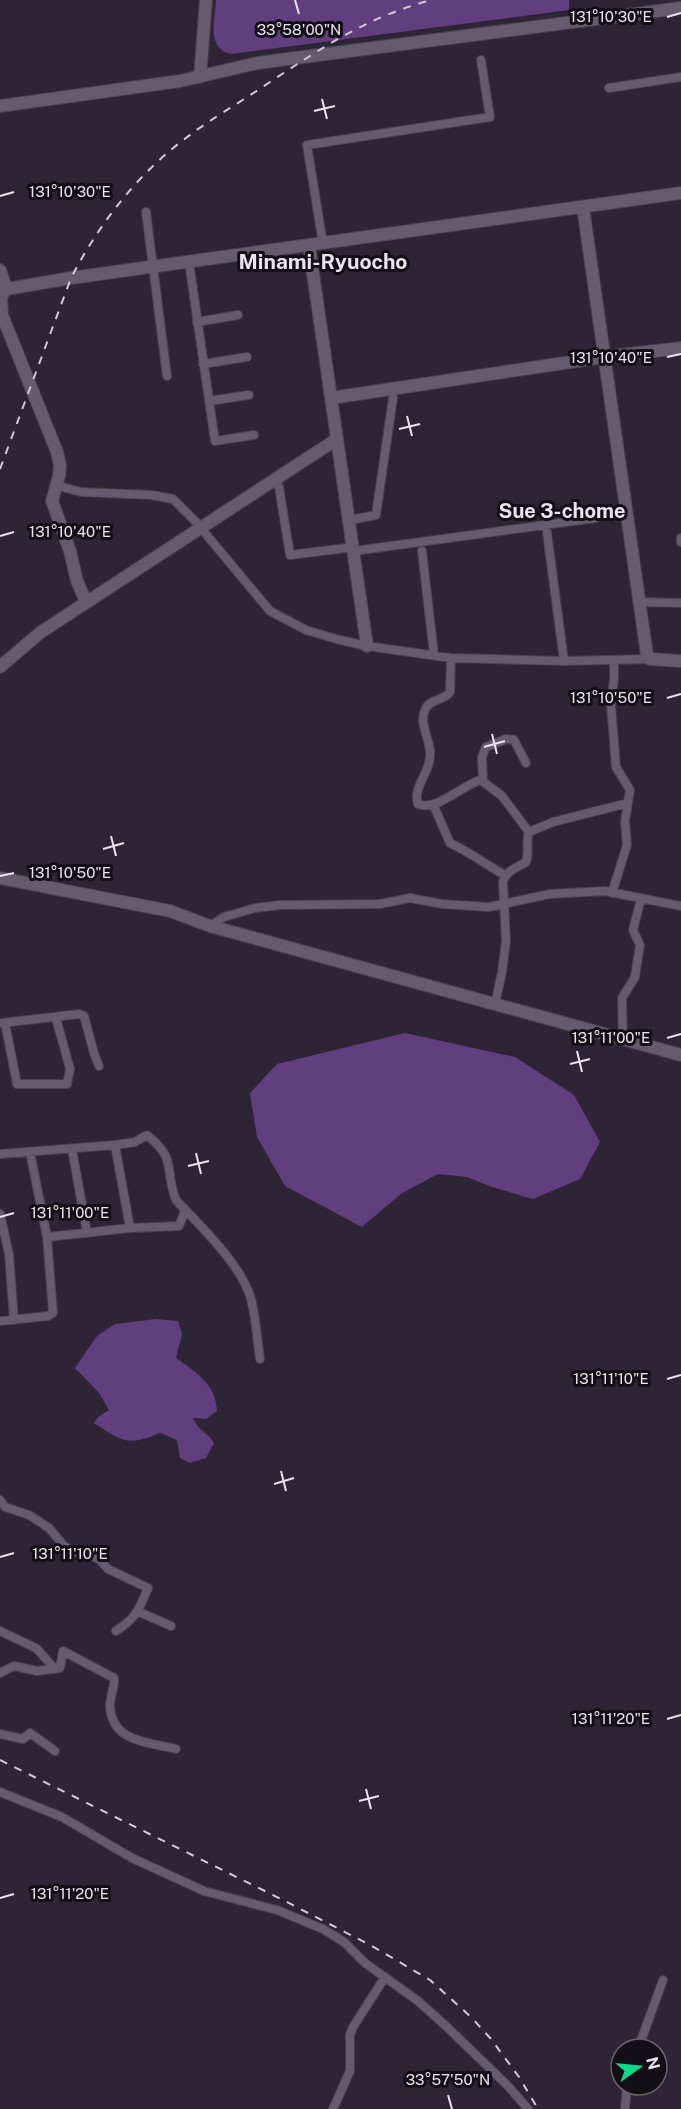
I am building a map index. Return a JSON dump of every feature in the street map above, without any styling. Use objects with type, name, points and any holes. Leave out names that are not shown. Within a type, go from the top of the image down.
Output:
[{"type":"street","points":[[200,77],[206,0]]},
{"type":"street","points":[[0,106],[200,77],[257,63],[681,8]]},
{"type":"street","points":[[323,244],[307,145],[490,117],[482,60]]},
{"type":"street","points":[[609,88],[681,77]]},
{"type":"street","points":[[3,289],[681,193]]},
{"type":"street","points":[[583,207],[647,655],[650,659]]},
{"type":"street","points":[[146,212],[167,375]]},
{"type":"street","points":[[309,246],[367,646]]},
{"type":"street","points":[[189,262],[214,441],[254,435]]},
{"type":"street","points":[[0,270],[3,289],[2,315],[57,452],[60,465],[59,476],[52,501],[70,551],[77,581],[86,602]]},
{"type":"street","points":[[197,322],[238,315]]},
{"type":"street","points":[[331,398],[604,357],[681,348]]},
{"type":"street","points":[[203,364],[247,357]]},
{"type":"street","points":[[209,401],[249,395]]},
{"type":"street","points":[[350,520],[376,515],[393,398]]},
{"type":"street","points":[[0,667],[41,632],[337,439]]},
{"type":"street","points":[[274,480],[279,487],[290,555],[596,518]]},
{"type":"street","points":[[55,485],[81,492],[152,495],[173,499],[270,611],[306,630],[367,646],[451,658],[564,661],[681,660]]},
{"type":"street","points":[[546,525],[564,661]]},
{"type":"street","points":[[422,551],[434,655]]},
{"type":"street","points":[[640,602],[681,603]]},
{"type":"street","points":[[451,658],[450,692],[446,697],[432,701],[423,712],[430,758],[428,769],[416,793],[418,804],[422,806],[433,804],[477,781],[483,781]]},
{"type":"street","points":[[612,893],[627,845],[625,830],[630,790],[618,772],[615,759],[611,705],[614,660]]},
{"type":"street","points":[[526,763],[514,740],[506,739],[486,747],[482,757],[483,781],[502,796],[529,832]]},
{"type":"street","points":[[505,875],[526,862],[528,855],[526,840],[529,832],[553,822],[628,803]]},
{"type":"street","points":[[433,804],[450,843],[505,875]]},
{"type":"street","points":[[458,856],[461,853],[481,867],[484,864]]},
{"type":"street","points":[[495,1004],[506,941],[505,875]]},
{"type":"street","points":[[0,878],[170,911],[210,926],[681,1055]]},
{"type":"street","points":[[210,926],[224,917],[255,908],[380,904],[410,898],[472,907],[504,905],[550,894],[605,891],[681,906]]},
{"type":"street","points":[[623,1039],[622,998],[635,977],[640,945],[633,930],[641,898]]},
{"type":"street","points":[[56,1018],[70,1069],[67,1084],[17,1084],[2,1023],[79,1014],[84,1016],[99,1066]]},
{"type":"street","points":[[0,1154],[115,1145],[135,1142],[147,1135],[160,1145],[170,1163],[172,1191],[176,1200],[225,1256],[243,1282],[250,1298],[260,1359]]},
{"type":"street","points":[[115,1145],[130,1228]]},
{"type":"street","points":[[72,1149],[87,1233]]},
{"type":"street","points":[[0,1321],[48,1317],[53,1313],[47,1237],[30,1152]]},
{"type":"street","points":[[47,1237],[130,1228],[178,1226],[185,1211]]},
{"type":"street","points":[[0,1214],[9,1254],[14,1320]]},
{"type":"street","points":[[0,1500],[4,1507],[29,1515],[49,1528],[64,1546],[72,1551],[90,1555],[100,1560],[108,1569],[148,1588],[139,1612],[131,1622],[116,1631]]},
{"type":"street","points":[[139,1612],[171,1626]]},
{"type":"street","points":[[0,1631],[36,1648],[55,1669]]},
{"type":"street","points":[[0,1672],[14,1666],[37,1671],[60,1668],[63,1651],[114,1678],[110,1706],[115,1722],[121,1731],[131,1739],[176,1749]]},
{"type":"street","points":[[0,1734],[23,1739],[30,1733],[55,1751]]},
{"type":"street","points":[[0,1792],[62,1817],[132,1858],[204,1891],[277,1910],[323,1929],[344,1942],[365,1963],[418,2001],[508,2086],[528,2109]]},
{"type":"street","points":[[333,2109],[350,2070],[350,2035],[385,1977]]},
{"type":"street","points":[[642,2037],[663,1980]]},
{"type":"shaded area","points":[[216,0],[569,0],[569,10],[231,54],[223,51],[215,40]]},
{"type":"shaded area","points":[[405,1033],[515,1057],[574,1095],[600,1142],[580,1179],[533,1199],[467,1177],[438,1174],[402,1193],[362,1227],[285,1186],[257,1137],[250,1093],[277,1064]]},
{"type":"shaded area","points":[[156,1319],[178,1321],[182,1334],[176,1358],[204,1380],[216,1402],[217,1411],[206,1419],[193,1418],[214,1443],[206,1458],[190,1463],[180,1458],[177,1440],[160,1433],[140,1440],[125,1440],[94,1423],[98,1417],[109,1410],[99,1393],[75,1368],[97,1336],[115,1324]]},
{"type":"railway","points":[[0,469],[71,278],[93,240],[133,186],[165,155],[193,133],[309,57],[367,24],[432,0]]},
{"type":"railway","points":[[0,1760],[281,1899],[372,1946],[430,1980],[471,2017],[491,2039],[519,2077],[538,2109]]},
{"type":"district","name":"Minami-Ryuocho","points":[[323,262]]},
{"type":"district","name":"Sue 3-chome","points":[[562,511]]}]
